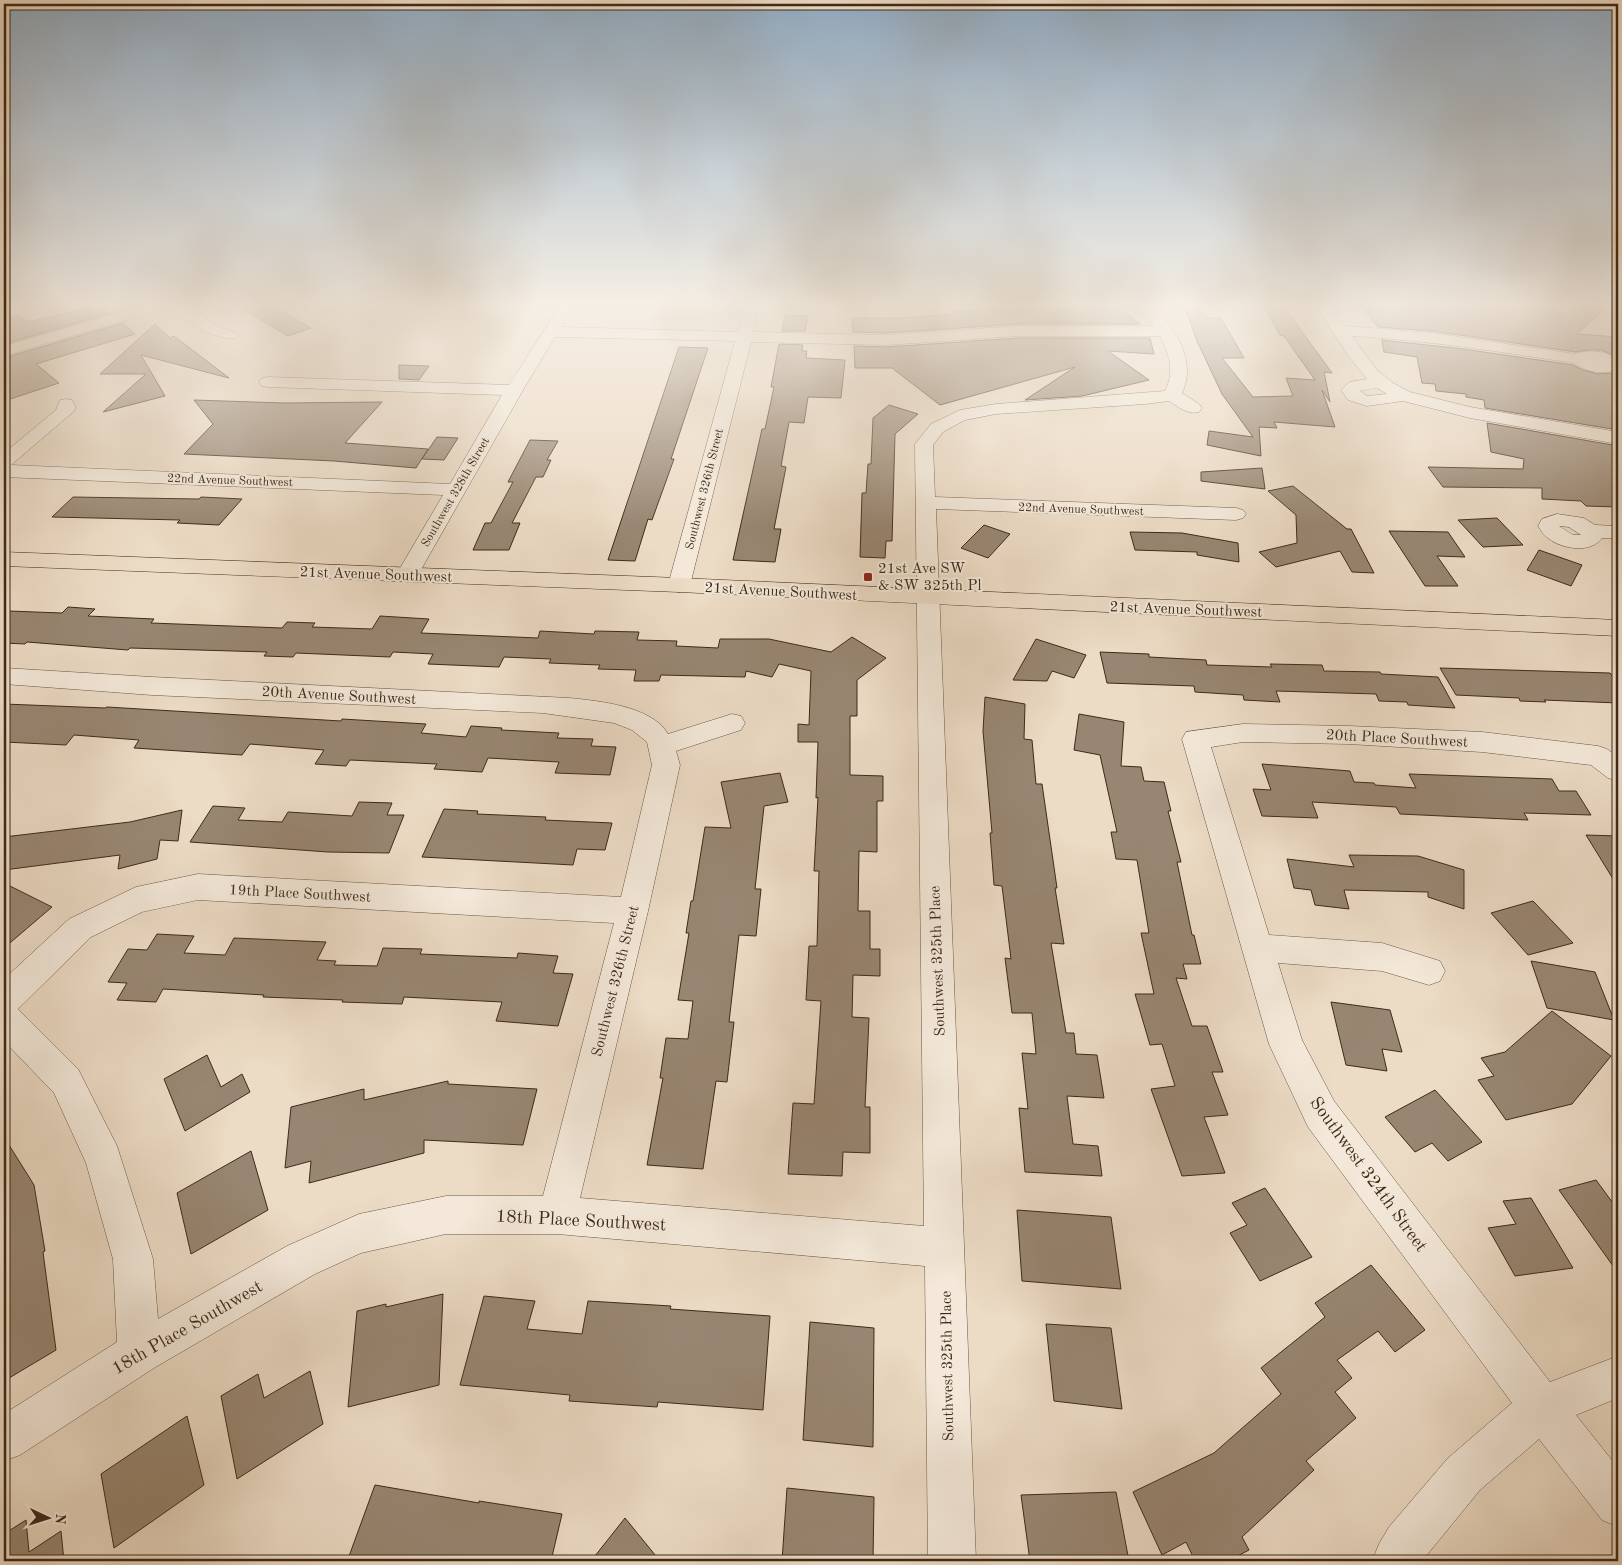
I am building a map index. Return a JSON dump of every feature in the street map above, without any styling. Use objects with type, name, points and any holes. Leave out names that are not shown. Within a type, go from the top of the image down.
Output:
[{"type":"main road","name":"21st Avenue Southwest","points":[[4,559],[679,585],[927,598],[1618,628]]},
{"type":"street","name":"Southwest 328th Street","points":[[407,575],[520,380]]},
{"type":"street","name":"Southwest 326th Street","points":[[679,585],[732,380]]},
{"type":"street","points":[[1179,380],[1178,386],[1172,395],[1192,408]]},
{"type":"street","points":[[1382,380],[1393,390],[1472,413],[1618,438]]},
{"type":"street","points":[[268,382],[514,390]]},
{"type":"street","name":"Southwest 325th Place","points":[[952,1561],[924,444],[937,428],[960,414],[1145,399],[1172,395]]},
{"type":"street","points":[[4,462],[62,414],[67,408],[66,404]]},
{"type":"street","name":"22nd Avenue Southwest","points":[[4,471],[456,490]]},
{"type":"street","name":"22nd Avenue Southwest","points":[[926,503],[1236,514]]},
{"type":"street","points":[[1589,531],[1618,532]]},
{"type":"street","name":"20th Avenue Southwest","points":[[4,676],[152,686],[544,704],[601,710],[636,722],[652,730],[662,746]]},
{"type":"street","points":[[662,746],[732,723]]},
{"type":"street","name":"20th Place Southwest","points":[[1195,739],[1243,733],[1349,735],[1482,742],[1608,763]]},
{"type":"street","name":"Southwest 324th Street","points":[[1195,739],[1286,1044],[1321,1114],[1618,1504]]},
{"type":"street","name":"Southwest 326th Street","points":[[557,1215],[633,911],[666,765],[662,746]]},
{"type":"street","name":"19th Place Southwest","points":[[4,1000],[80,928],[136,900],[198,887],[633,911]]},
{"type":"street","points":[[1257,948],[1382,957],[1429,971]]},
{"type":"street","points":[[4,1018],[66,1081],[104,1159],[133,1259],[139,1353]]},
{"type":"street","name":"18th Place Southwest","points":[[4,1439],[139,1353],[301,1260],[359,1234],[446,1215],[557,1215],[945,1248]]},
{"type":"street","points":[[1396,1561],[1406,1544],[1464,1474],[1542,1406],[1618,1377]]},
{"type":"building","points":[[4,380],[55,380],[59,383],[4,401]]},
{"type":"building","points":[[139,380],[156,380],[165,396],[103,412]]},
{"type":"building","points":[[668,380],[697,380],[671,459],[674,459],[652,520],[648,519],[635,561],[608,560]]},
{"type":"building","points":[[772,380],[843,380],[841,398],[808,397],[804,423],[789,422],[781,466],[786,467],[774,529],[781,529],[775,562],[733,560],[762,429],[765,429],[774,387],[771,387]]},
{"type":"building","points":[[908,380],[1029,380],[940,405]]},
{"type":"building","points":[[1055,380],[1149,380],[1082,396],[1025,400]]},
{"type":"building","points":[[1215,380],[1240,380],[1253,397],[1293,396],[1287,380],[1326,380],[1330,402],[1322,390],[1335,427],[1274,422],[1277,428],[1259,427],[1261,456],[1207,445],[1209,431],[1253,437],[1222,394]]},
{"type":"building","points":[[1421,380],[1618,380],[1618,430],[1485,408],[1484,400],[1466,397],[1466,394],[1436,391],[1435,384],[1422,383]]},
{"type":"building","points":[[194,400],[283,403],[382,402],[345,443],[428,449],[416,468],[334,461],[184,454],[213,424]]},
{"type":"building","points":[[889,405],[918,414],[895,434],[892,541],[886,541],[885,558],[860,557],[862,493],[866,493],[868,464],[871,464],[873,418]]},
{"type":"building","points":[[1487,423],[1618,446],[1618,507],[1586,506],[1581,501],[1542,499],[1542,488],[1443,487],[1428,467],[1523,469],[1524,459],[1491,452]]},
{"type":"building","points":[[437,437],[458,438],[444,460],[422,459]]},
{"type":"building","points":[[530,440],[558,441],[547,460],[551,460],[543,477],[536,477],[512,523],[520,523],[509,550],[473,550],[485,523],[491,523],[513,482],[508,482]]},
{"type":"building","points":[[1262,468],[1265,489],[1201,481],[1201,472]]},
{"type":"building","points":[[1293,486],[1347,529],[1351,529],[1374,573],[1352,572],[1340,551],[1276,567],[1259,552],[1297,543],[1296,515],[1268,491]]},
{"type":"building","points":[[73,497],[199,499],[201,497],[242,499],[219,525],[177,523],[180,520],[52,517]]},
{"type":"building","points":[[1497,518],[1523,545],[1483,547],[1458,520]]},
{"type":"building","points":[[984,525],[1010,534],[988,558],[961,548]]},
{"type":"building","points":[[1389,531],[1448,532],[1465,557],[1437,556],[1458,586],[1425,586]]},
{"type":"building","points":[[1130,532],[1182,533],[1238,543],[1239,562],[1197,555],[1197,552],[1135,550]]},
{"type":"building","points":[[1539,550],[1582,565],[1571,586],[1527,570]]},
{"type":"building","points":[[68,607],[95,609],[88,616],[154,619],[151,623],[282,628],[287,622],[315,623],[312,627],[372,629],[380,616],[429,619],[421,633],[538,638],[540,631],[594,634],[595,631],[639,632],[637,640],[677,641],[676,646],[718,648],[720,639],[769,639],[831,652],[852,637],[886,658],[857,680],[857,716],[850,716],[850,775],[883,776],[883,801],[877,801],[877,852],[859,851],[858,911],[870,911],[870,949],[880,949],[880,976],[853,975],[852,1017],[869,1018],[865,1107],[870,1107],[870,1153],[843,1152],[842,1176],[788,1174],[793,1103],[814,1104],[821,1001],[806,1000],[809,946],[817,946],[819,871],[814,871],[818,797],[816,798],[818,742],[798,742],[798,724],[809,725],[811,671],[779,664],[772,677],[746,671],[745,677],[661,675],[659,681],[634,681],[636,670],[598,669],[600,665],[549,663],[551,659],[504,657],[499,667],[428,664],[433,654],[393,652],[390,657],[296,653],[293,657],[264,656],[267,652],[130,648],[128,650],[27,642],[25,644],[4,643],[4,616],[9,611],[62,613]]},
{"type":"building","points":[[1036,639],[1086,655],[1074,678],[1052,671],[1047,681],[1013,680]]},
{"type":"building","points":[[1100,652],[1149,654],[1149,657],[1206,660],[1207,665],[1272,667],[1270,664],[1322,665],[1324,671],[1380,672],[1381,674],[1438,677],[1455,708],[1408,705],[1407,702],[1379,701],[1376,694],[1276,691],[1280,702],[1244,700],[1243,695],[1195,692],[1194,686],[1107,683]]},
{"type":"building","points":[[1440,668],[1610,673],[1618,684],[1618,703],[1520,701],[1519,698],[1456,695]]},
{"type":"building","points":[[985,697],[1025,704],[1024,739],[1032,740],[1036,784],[1042,784],[1064,944],[1051,943],[1066,1033],[1074,1033],[1076,1054],[1097,1055],[1104,1098],[1067,1096],[1073,1144],[1098,1146],[1102,1176],[1025,1172],[1019,1108],[1028,1109],[1022,1053],[1036,1054],[1032,1013],[1012,1013],[1005,958],[1011,959],[1002,886],[994,885],[990,833],[992,833],[983,731]]},
{"type":"building","points":[[4,704],[107,707],[341,721],[342,719],[426,724],[421,733],[466,737],[471,726],[502,728],[501,730],[559,733],[557,738],[593,739],[591,746],[616,747],[610,775],[555,773],[559,762],[488,758],[482,772],[434,769],[437,764],[350,760],[346,766],[315,764],[324,750],[250,744],[242,755],[134,748],[139,740],[74,735],[66,745],[4,742]]},
{"type":"building","points":[[1079,714],[1124,722],[1121,766],[1141,767],[1144,781],[1164,782],[1171,811],[1168,811],[1181,862],[1177,862],[1192,935],[1194,935],[1201,964],[1183,964],[1187,979],[1176,978],[1192,1026],[1207,1026],[1223,1072],[1212,1072],[1228,1115],[1204,1117],[1225,1173],[1182,1176],[1151,1089],[1175,1086],[1162,1044],[1150,1045],[1135,994],[1154,994],[1141,933],[1149,933],[1137,860],[1116,859],[1111,832],[1117,832],[1100,755],[1074,750]]},
{"type":"building","points":[[1262,764],[1350,771],[1354,782],[1416,788],[1409,774],[1552,779],[1559,791],[1576,791],[1591,815],[1524,813],[1528,820],[1400,814],[1396,807],[1312,802],[1318,818],[1262,816],[1253,789],[1271,790]]},
{"type":"building","points":[[780,773],[788,802],[764,806],[755,889],[761,889],[756,936],[739,935],[729,1022],[734,1022],[727,1082],[716,1081],[703,1169],[647,1165],[663,1078],[660,1078],[666,1038],[688,1039],[693,1001],[678,1000],[689,933],[686,933],[705,827],[731,828],[721,782]]},
{"type":"building","points":[[359,802],[392,803],[387,815],[404,815],[389,853],[328,852],[190,842],[213,806],[245,808],[238,820],[282,822],[288,812],[352,816]]},
{"type":"building","points":[[444,809],[478,811],[477,814],[546,817],[545,820],[612,823],[605,850],[577,849],[573,865],[422,857]]},
{"type":"building","points":[[182,810],[178,841],[160,840],[157,859],[118,869],[120,855],[4,870],[4,837],[130,822]]},
{"type":"building","points":[[1586,835],[1618,836],[1618,887]]},
{"type":"building","points":[[1349,855],[1418,856],[1464,870],[1464,909],[1428,897],[1428,892],[1344,890],[1349,909],[1315,905],[1311,890],[1294,888],[1287,859],[1354,867]]},
{"type":"building","points":[[4,883],[52,907],[4,948]]},
{"type":"building","points":[[1533,901],[1573,943],[1528,955],[1491,913]]},
{"type":"building","points":[[157,934],[194,936],[184,953],[225,955],[234,938],[326,942],[317,960],[336,961],[334,965],[377,966],[383,948],[422,949],[420,954],[517,958],[518,953],[558,956],[553,973],[573,974],[558,1026],[496,1021],[502,1002],[404,997],[402,1004],[342,1002],[343,1000],[263,997],[264,995],[163,989],[156,1002],[117,1000],[127,983],[108,982],[128,949],[147,950]]},
{"type":"building","points":[[1531,961],[1595,972],[1614,1020],[1547,1008]]},
{"type":"building","points":[[1331,1002],[1390,1010],[1402,1052],[1382,1049],[1387,1071],[1346,1065]]},
{"type":"building","points":[[1552,1011],[1611,1056],[1572,1104],[1506,1120],[1478,1080],[1494,1076],[1481,1058],[1505,1052]]},
{"type":"building","points":[[207,1055],[221,1087],[242,1074],[250,1092],[185,1131],[164,1079]]},
{"type":"building","points":[[448,1081],[448,1084],[537,1089],[523,1145],[424,1140],[424,1153],[309,1183],[311,1161],[285,1168],[291,1107],[364,1089],[364,1100]]},
{"type":"building","points":[[1435,1090],[1482,1142],[1448,1161],[1432,1143],[1415,1152],[1385,1117]]},
{"type":"building","points":[[4,1137],[34,1185],[45,1251],[43,1252],[56,1350],[4,1381]]},
{"type":"building","points":[[251,1151],[268,1210],[191,1254],[177,1193]]},
{"type":"building","points":[[1596,1180],[1618,1210],[1618,1273],[1559,1190]]},
{"type":"building","points":[[1265,1188],[1312,1257],[1260,1281],[1230,1233],[1247,1225],[1232,1203]]},
{"type":"building","points":[[1531,1198],[1573,1268],[1515,1276],[1488,1228],[1516,1224],[1503,1201]]},
{"type":"building","points":[[1017,1210],[1111,1217],[1121,1289],[1022,1281]]},
{"type":"building","points":[[1371,1265],[1425,1330],[1395,1352],[1378,1331],[1337,1360],[1352,1378],[1335,1392],[1356,1418],[1306,1461],[1314,1470],[1242,1537],[1249,1550],[1228,1561],[1195,1561],[1186,1542],[1162,1555],[1133,1492],[1214,1453],[1281,1394],[1261,1368],[1325,1317],[1315,1303]]},
{"type":"building","points":[[443,1294],[439,1385],[348,1407],[357,1311],[386,1304],[386,1307]]},
{"type":"building","points":[[484,1296],[535,1301],[527,1329],[582,1334],[588,1301],[671,1306],[670,1309],[770,1316],[763,1410],[658,1402],[657,1407],[569,1401],[570,1395],[460,1385]]},
{"type":"building","points":[[810,1322],[874,1328],[873,1447],[803,1440]]},
{"type":"building","points":[[1046,1324],[1111,1328],[1122,1409],[1054,1401]]},
{"type":"building","points":[[310,1371],[323,1424],[237,1479],[221,1396],[258,1374],[264,1398]]},
{"type":"building","points":[[187,1416],[204,1485],[114,1548],[101,1474]]},
{"type":"building","points":[[375,1485],[479,1503],[479,1501],[562,1514],[551,1561],[361,1561],[348,1559]]},
{"type":"building","points":[[787,1488],[874,1497],[873,1561],[782,1561]]},
{"type":"building","points":[[1116,1492],[1129,1561],[1030,1561],[1021,1495]]},
{"type":"building","points":[[625,1518],[660,1561],[591,1561]]},
{"type":"building","points":[[26,1520],[29,1552],[61,1531],[64,1561],[4,1561],[4,1534]]},
{"type":"place","name":"21st Ave SW & SW 325th Pl","points":[[868,577]]}]
